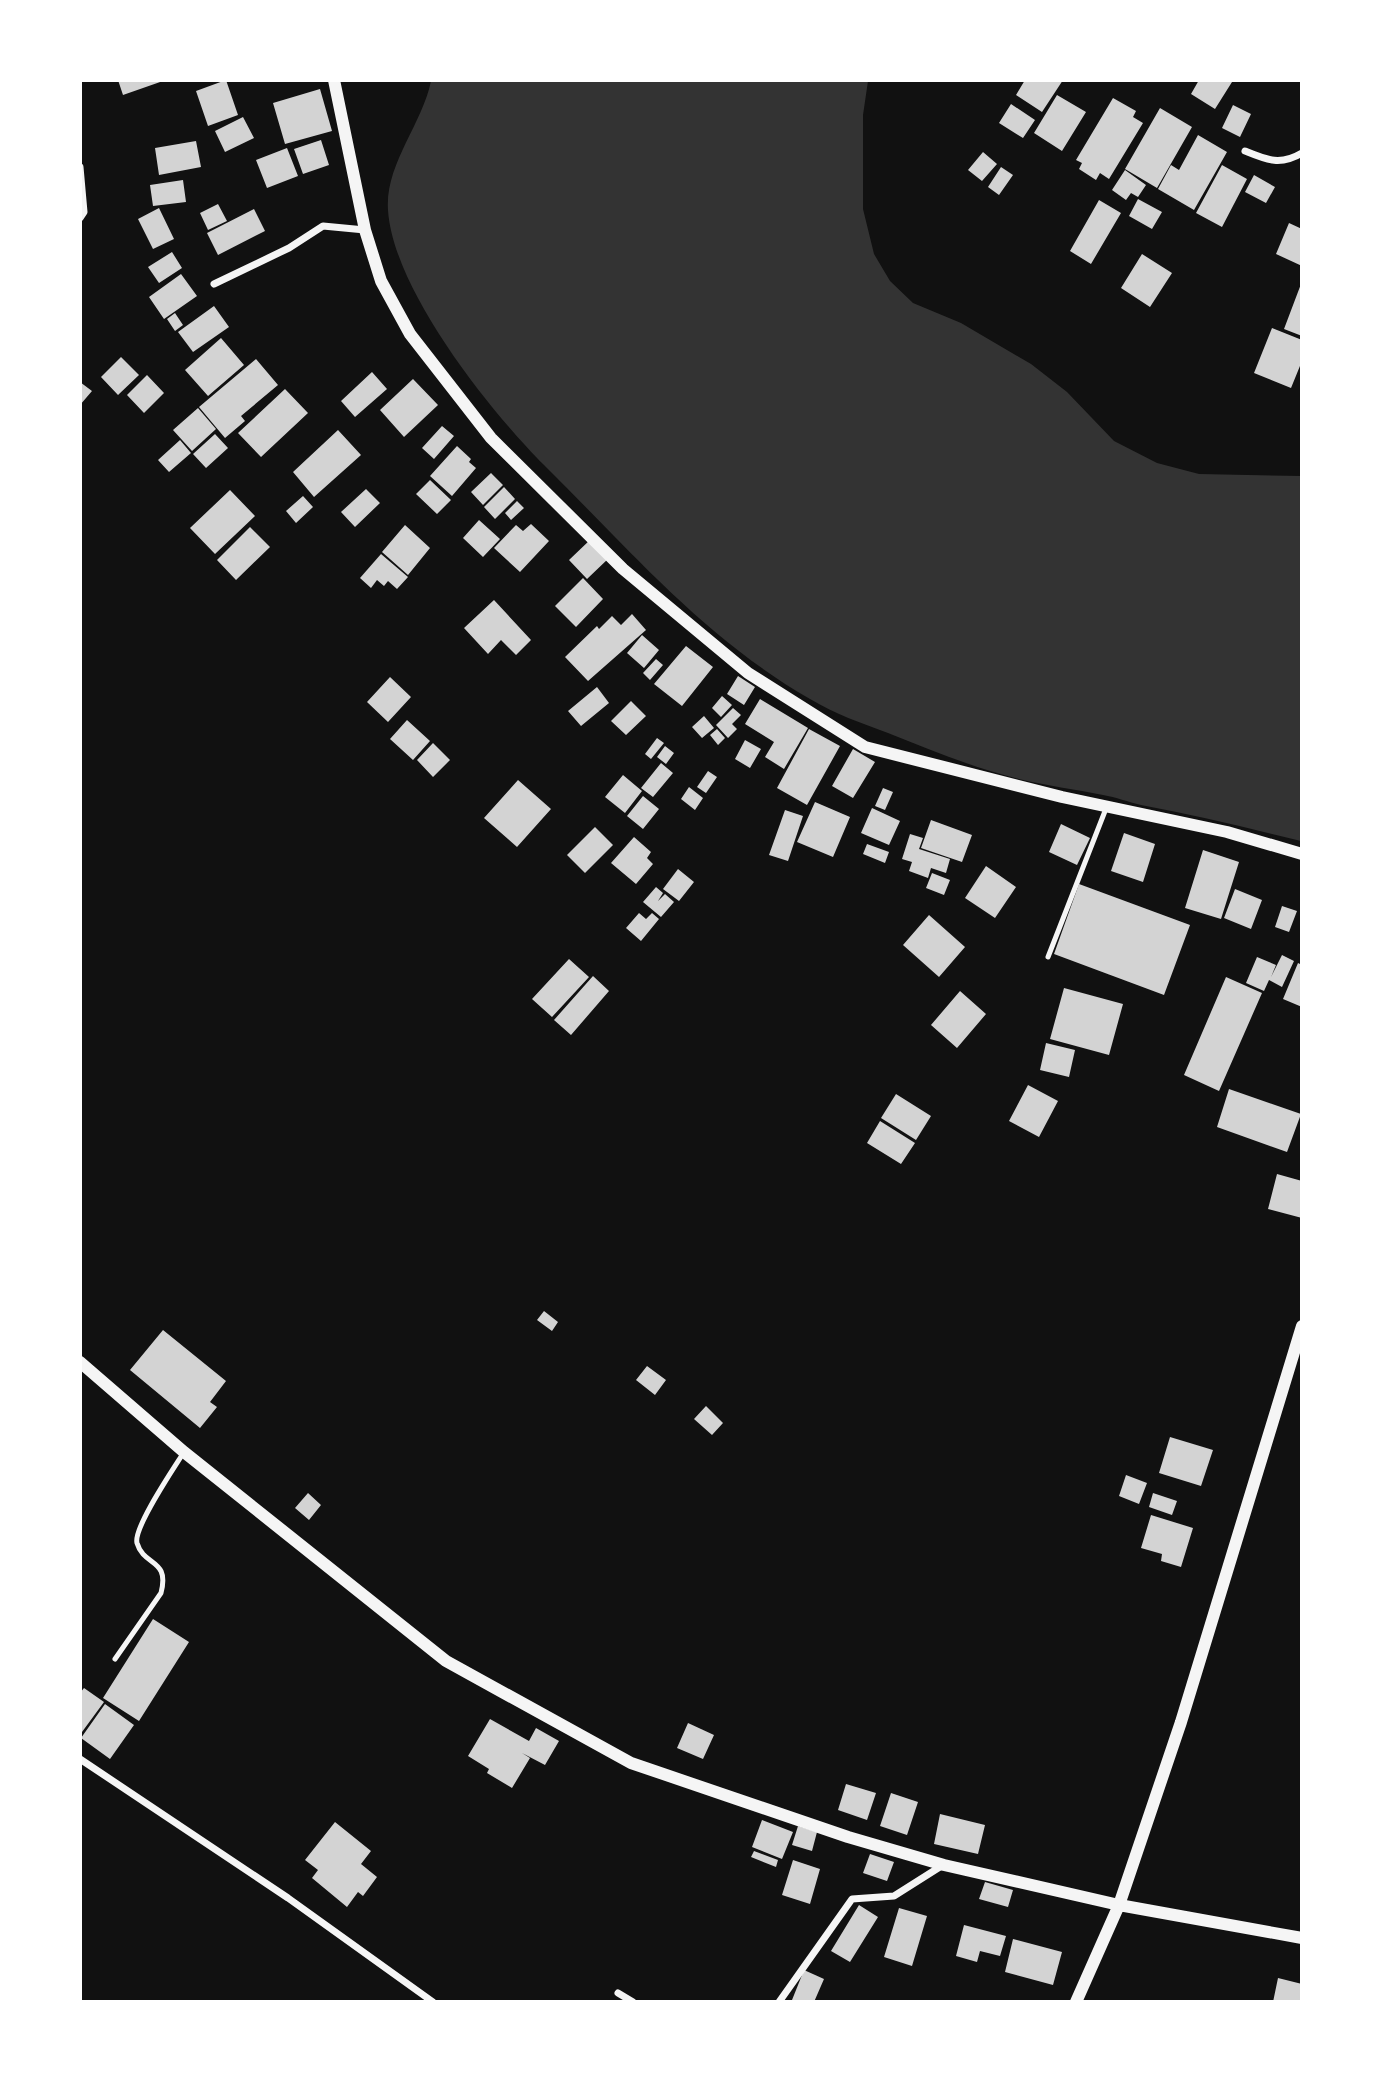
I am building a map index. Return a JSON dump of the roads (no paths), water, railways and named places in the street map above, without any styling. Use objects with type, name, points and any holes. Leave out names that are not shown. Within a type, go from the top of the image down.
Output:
[{"type":"street","points":[[334,80],[365,230],[381,281],[410,334],[491,438],[623,569],[748,673],[865,747],[1107,806],[1227,832],[1301,854]]},
{"type":"street","points":[[1245,152],[1267,160],[1287,162],[1301,153]]},
{"type":"street","points":[[80,167],[84,212],[80,218]]},
{"type":"street","points":[[214,284],[289,247],[323,226],[365,230]]},
{"type":"street","points":[[1076,2001],[1119,1905],[1181,1721],[1301,1326]]},
{"type":"street","points":[[80,1362],[184,1452],[446,1661],[631,1763],[848,1837],[944,1864],[1119,1905],[1301,1938]]},
{"type":"street","points":[[80,1759],[288,1898],[433,2001]]},
{"type":"street","points":[[779,2001],[852,1899],[894,1896],[944,1864]]},
{"type":"street","points":[[618,1993],[633,2001]]},
{"type":"lane","points":[[1048,957],[1107,806]]},
{"type":"lane","points":[[115,1659],[161,1592],[161,1568],[142,1551],[138,1544],[138,1529],[184,1452]]}]
